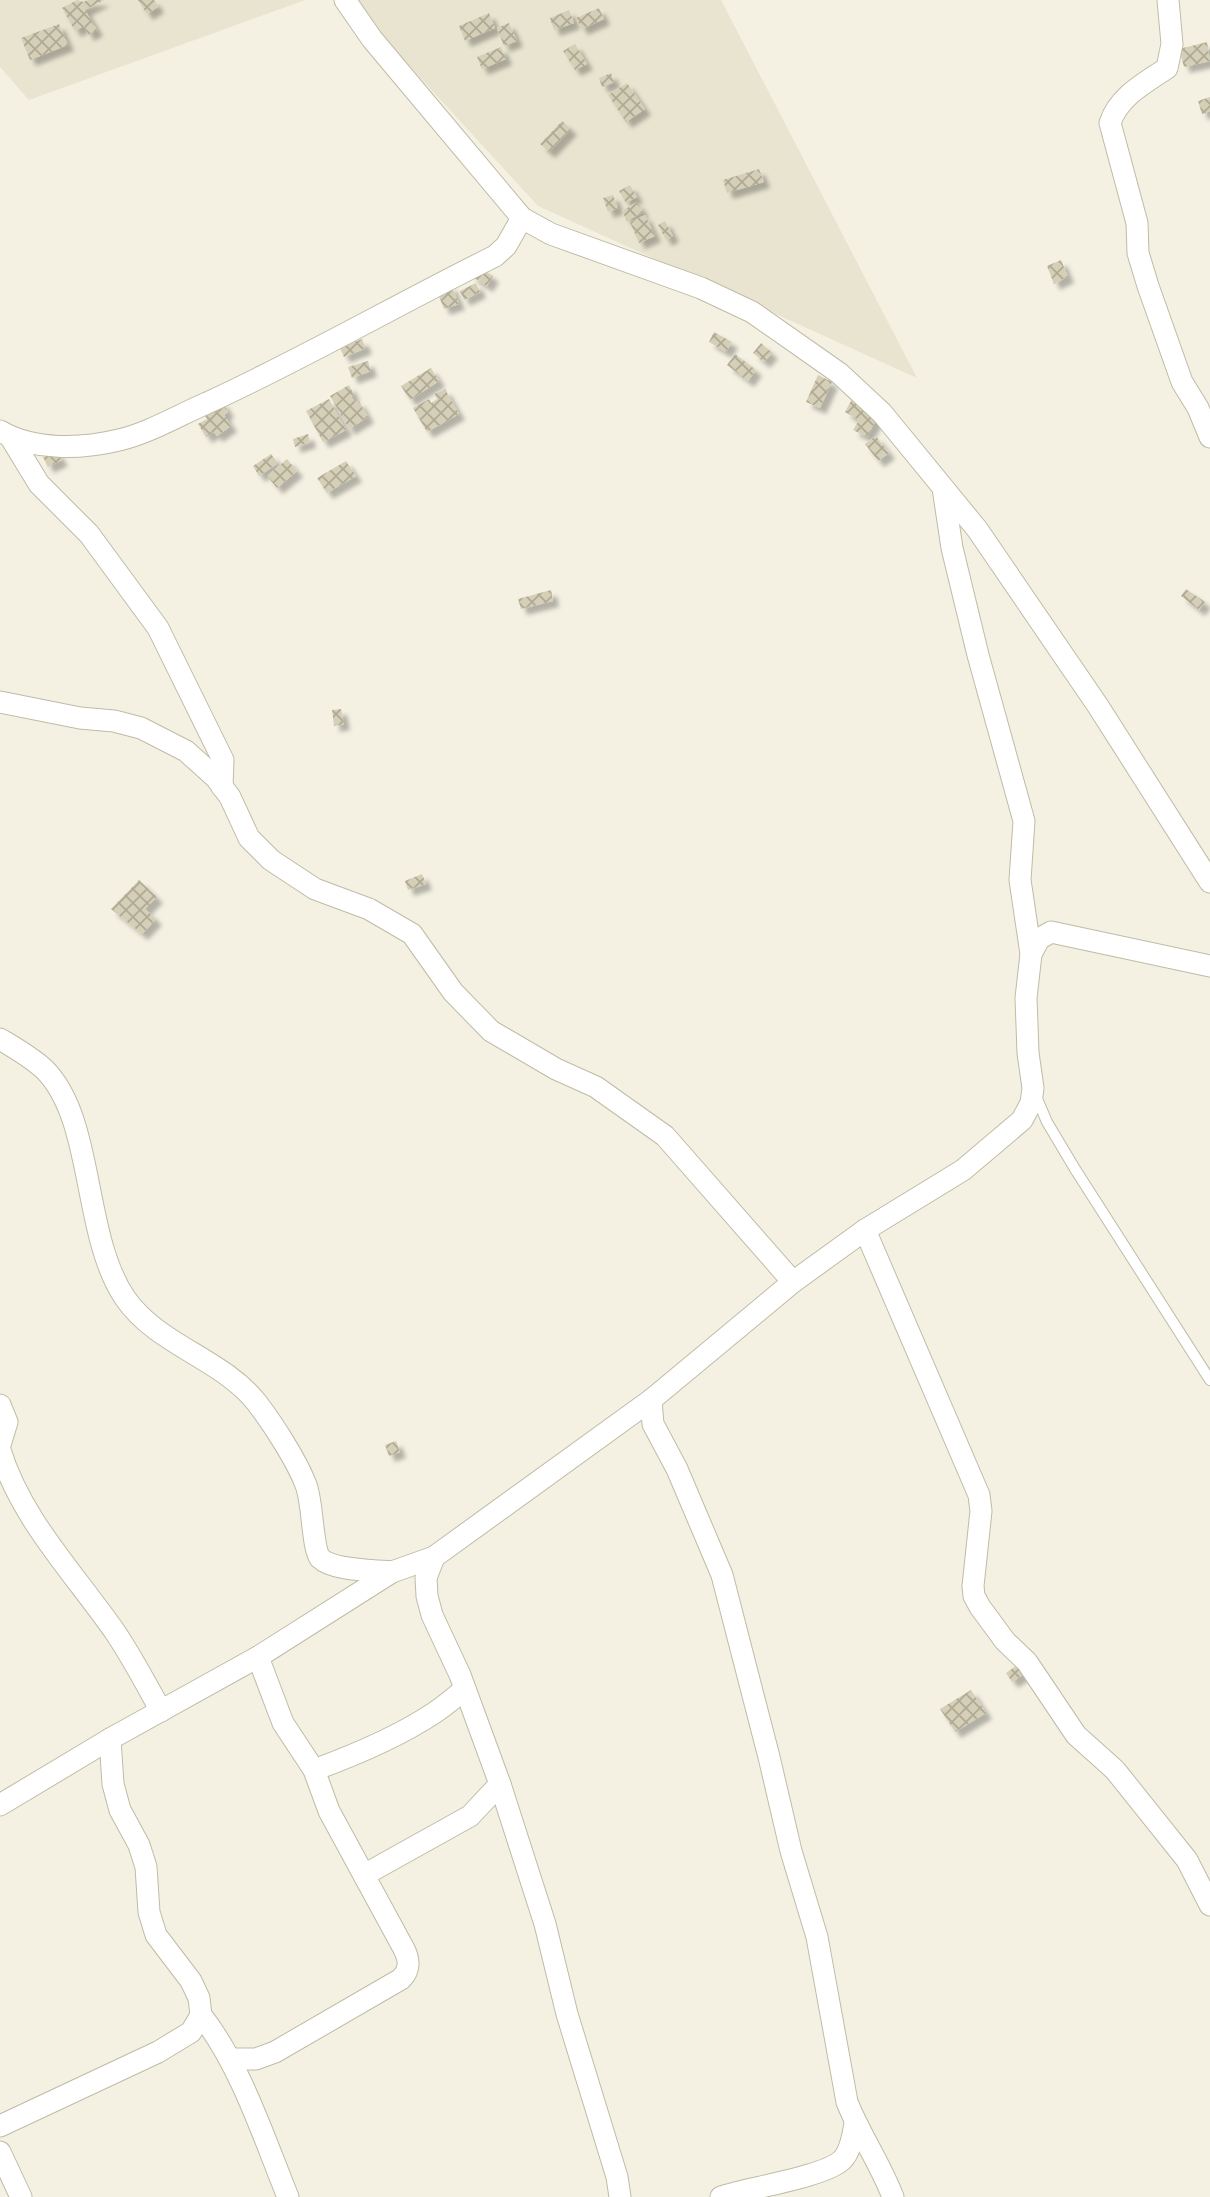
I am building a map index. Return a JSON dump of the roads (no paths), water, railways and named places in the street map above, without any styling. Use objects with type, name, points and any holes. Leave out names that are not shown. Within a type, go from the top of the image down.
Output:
[{"type":"street","points":[[345,0],[372,39],[522,218],[551,233],[701,288],[752,312],[839,373],[882,413],[978,529],[1098,706],[1210,882]]},
{"type":"street","points":[[1168,0],[1172,44],[1167,68],[1128,95],[1113,113],[1110,123],[1136,223],[1138,253],[1145,275],[1182,382],[1198,408],[1210,437]]},
{"type":"street","points":[[6,434],[48,445],[76,446],[120,440],[151,428],[262,378],[495,256],[506,246],[522,218]]},
{"type":"street","points":[[6,434],[39,484],[89,534],[159,628],[223,760],[222,787]]},
{"type":"street","points":[[0,1805],[110,1739],[258,1657],[392,1572],[434,1557],[651,1400],[793,1282],[865,1230],[963,1170],[1022,1120],[1031,1103],[1033,1088],[1028,1053],[1026,998],[1031,954],[1020,880],[1024,821],[978,655],[952,548],[943,486]]},
{"type":"street","points":[[0,702],[141,728],[196,758],[230,797],[249,838],[271,860],[325,894],[369,909],[412,934],[453,992],[491,1031],[556,1069],[596,1087],[665,1136],[793,1282]]},
{"type":"street","points":[[1031,954],[1038,939],[1051,932],[1210,966]]},
{"type":"street","points":[[0,1039],[44,1069],[60,1090],[76,1134],[107,1259],[125,1298],[143,1317],[178,1344],[245,1389],[258,1405],[306,1485],[312,1508],[315,1548],[320,1558],[344,1568],[392,1572]]},
{"type":"street","points":[[865,1230],[979,1495],[981,1511],[974,1596],[1005,1641],[1027,1662],[1046,1687],[1076,1735],[1115,1770],[1187,1860],[1210,1905]]},
{"type":"street","points":[[651,1400],[653,1424],[687,1493],[722,1575],[791,1852],[817,1937],[847,2102],[855,2123],[881,2168],[892,2197]]},
{"type":"street","points":[[0,1405],[7,1422],[0,1447],[6,1470],[34,1521],[116,1633],[160,1711]]},
{"type":"street","points":[[434,1557],[426,1577],[432,1615],[465,1689],[500,1784],[548,1937],[567,2014],[617,2177],[620,2197]]},
{"type":"street","points":[[230,2059],[256,2059],[275,2052],[401,1979],[407,1973],[409,1965],[404,1949],[329,1811],[314,1770],[283,1723],[258,1657]]},
{"type":"street","points":[[314,1770],[400,1732],[434,1713],[465,1689]]},
{"type":"street","points":[[110,1739],[113,1784],[120,1810],[139,1845],[146,1867],[149,1912],[156,1935],[191,1981],[199,1997],[201,2015],[217,2035],[230,2059],[288,2197]]},
{"type":"street","points":[[364,1875],[470,1815],[500,1784]]},
{"type":"street","points":[[0,2126],[158,2052],[191,2032],[201,2015]]},
{"type":"street","points":[[721,2197],[812,2174],[841,2161],[846,2154],[855,2123]]},
{"type":"street","points":[[0,2152],[21,2197]]},
{"type":"lane","points":[[1033,1088],[1047,1122],[1075,1169],[1210,1380]]}]
